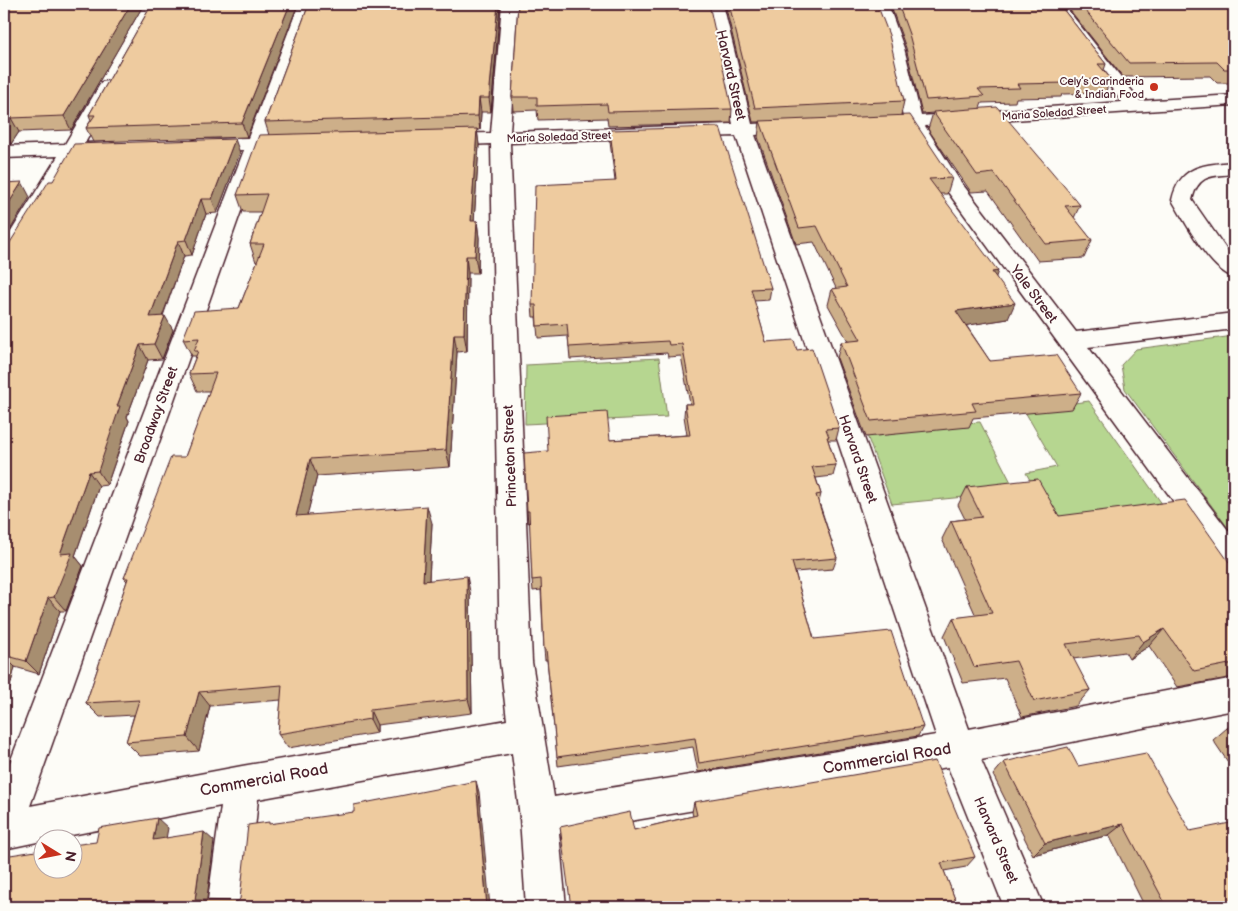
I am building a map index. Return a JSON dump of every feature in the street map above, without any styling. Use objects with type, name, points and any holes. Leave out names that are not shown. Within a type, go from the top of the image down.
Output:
[{"type":"street","name":"Broadway Street","points":[[4,828],[307,4]]},
{"type":"street","name":"Princeton Street","points":[[510,4],[500,139],[516,662],[525,734],[539,818],[546,907]]},
{"type":"street","name":"Harvard Street","points":[[715,4],[744,130],[958,748],[1024,907]]},
{"type":"street","name":"Yale Street","points":[[880,4],[896,48],[913,122],[952,184],[1234,560]]},
{"type":"street","points":[[1055,4],[1136,108]]},
{"type":"street","points":[[4,260],[72,149],[115,73]]},
{"type":"street","name":"Maria Soledad Street","points":[[863,125],[1234,100]]},
{"type":"street","name":"Maria Soledad Street","points":[[422,140],[500,139],[814,127]]},
{"type":"street","points":[[179,146],[315,143]]},
{"type":"street","points":[[4,152],[130,147]]},
{"type":"street","points":[[1234,168],[1205,172],[1190,178],[1184,187],[1182,200],[1226,253],[1234,270]]},
{"type":"street","points":[[1069,340],[1234,321]]},
{"type":"street","name":"Commercial Road","points":[[539,818],[958,748],[1234,694]]},
{"type":"street","name":"Commercial Road","points":[[4,828],[525,734]]},
{"type":"street","points":[[227,907],[242,784]]},
{"type":"green space","points":[[1234,336],[1234,536],[1125,389],[1121,365],[1136,349]]},
{"type":"green space","points":[[659,358],[667,417],[525,424],[526,365]]},
{"type":"green space","points":[[1089,401],[1165,508],[1056,525],[1026,473],[1057,467],[1024,410]]},
{"type":"green space","points":[[980,422],[1016,492],[892,504],[865,430]]},
{"type":"building","points":[[6,4],[131,4],[64,116],[11,118],[4,129],[4,6]]},
{"type":"building","points":[[152,4],[290,4],[242,123],[86,128],[95,115],[89,115]]},
{"type":"building","points":[[309,4],[498,4],[489,98],[479,98],[478,116],[265,122]]},
{"type":"building","points":[[518,4],[709,4],[732,109],[608,112],[607,104],[537,106],[537,97],[512,97]]},
{"type":"building","points":[[729,4],[877,4],[889,35],[904,101],[755,108]]},
{"type":"building","points":[[898,4],[1059,4],[1106,64],[1098,64],[1111,79],[1064,80],[1067,83],[1017,84],[1020,88],[978,89],[984,96],[926,100],[909,34]]},
{"type":"building","points":[[1080,4],[1234,4],[1234,69],[1224,69],[1217,62],[1129,63]]},
{"type":"building","points":[[997,107],[1080,205],[1065,206],[1092,240],[1046,244],[994,173],[977,175],[933,112]]},
{"type":"building","points":[[910,115],[952,178],[929,179],[998,271],[992,272],[1015,303],[956,311],[990,361],[1056,355],[1081,393],[972,403],[976,411],[871,421],[841,342],[861,340],[832,289],[847,287],[817,226],[799,228],[760,121]]},
{"type":"building","points":[[720,127],[771,288],[751,289],[766,342],[794,340],[797,350],[812,348],[839,428],[826,429],[836,465],[812,467],[821,494],[816,495],[837,558],[792,562],[814,639],[891,631],[923,727],[699,763],[695,738],[557,757],[546,649],[544,649],[541,579],[532,580],[524,453],[548,451],[546,416],[607,412],[610,440],[690,435],[685,404],[693,404],[682,344],[669,345],[668,341],[569,347],[567,324],[537,326],[536,305],[532,305],[535,185],[616,181],[610,130]]},
{"type":"building","points":[[477,129],[471,221],[477,221],[475,256],[466,256],[464,334],[454,334],[446,450],[310,459],[296,516],[427,506],[423,581],[467,576],[468,699],[370,710],[370,719],[278,734],[282,685],[199,692],[187,737],[126,742],[139,700],[86,703],[128,578],[124,578],[171,457],[185,457],[216,373],[189,374],[198,351],[194,351],[199,338],[183,339],[194,311],[239,308],[264,244],[250,244],[267,194],[237,195],[259,135]]},
{"type":"building","points":[[235,139],[212,199],[201,199],[186,240],[178,241],[150,317],[165,316],[154,344],[140,345],[117,406],[120,406],[98,471],[89,472],[60,554],[72,553],[54,597],[48,598],[26,661],[4,655],[4,252],[49,181],[53,181],[74,144]]},
{"type":"building","points":[[22,182],[4,211],[4,183]]},
{"type":"building","points":[[1038,479],[1059,516],[1185,500],[1234,569],[1234,663],[1194,671],[1164,629],[1143,642],[1139,635],[1066,644],[1090,690],[1034,701],[1016,661],[974,667],[953,618],[992,613],[951,521],[982,517],[967,487]]},
{"type":"building","points":[[1234,726],[1234,738],[1227,728]]},
{"type":"building","points":[[1068,747],[1078,766],[1146,753],[1190,831],[1230,823],[1234,829],[1234,907],[1167,907],[1123,824],[1045,843],[1004,762]]},
{"type":"building","points":[[935,761],[975,857],[941,863],[958,907],[691,907],[689,902],[664,907],[571,907],[560,827],[630,812],[634,830],[697,815],[694,802]]},
{"type":"building","points":[[476,781],[487,907],[4,907],[4,856],[32,852],[32,878],[82,878],[82,844],[96,842],[99,828],[157,818],[153,840],[204,832],[195,900],[238,901],[240,899],[248,825],[269,822],[269,824],[354,812],[354,805]]},
{"type":"place","name":"Cely’s Carinderia & Indian Food","points":[[1154,87]]}]
